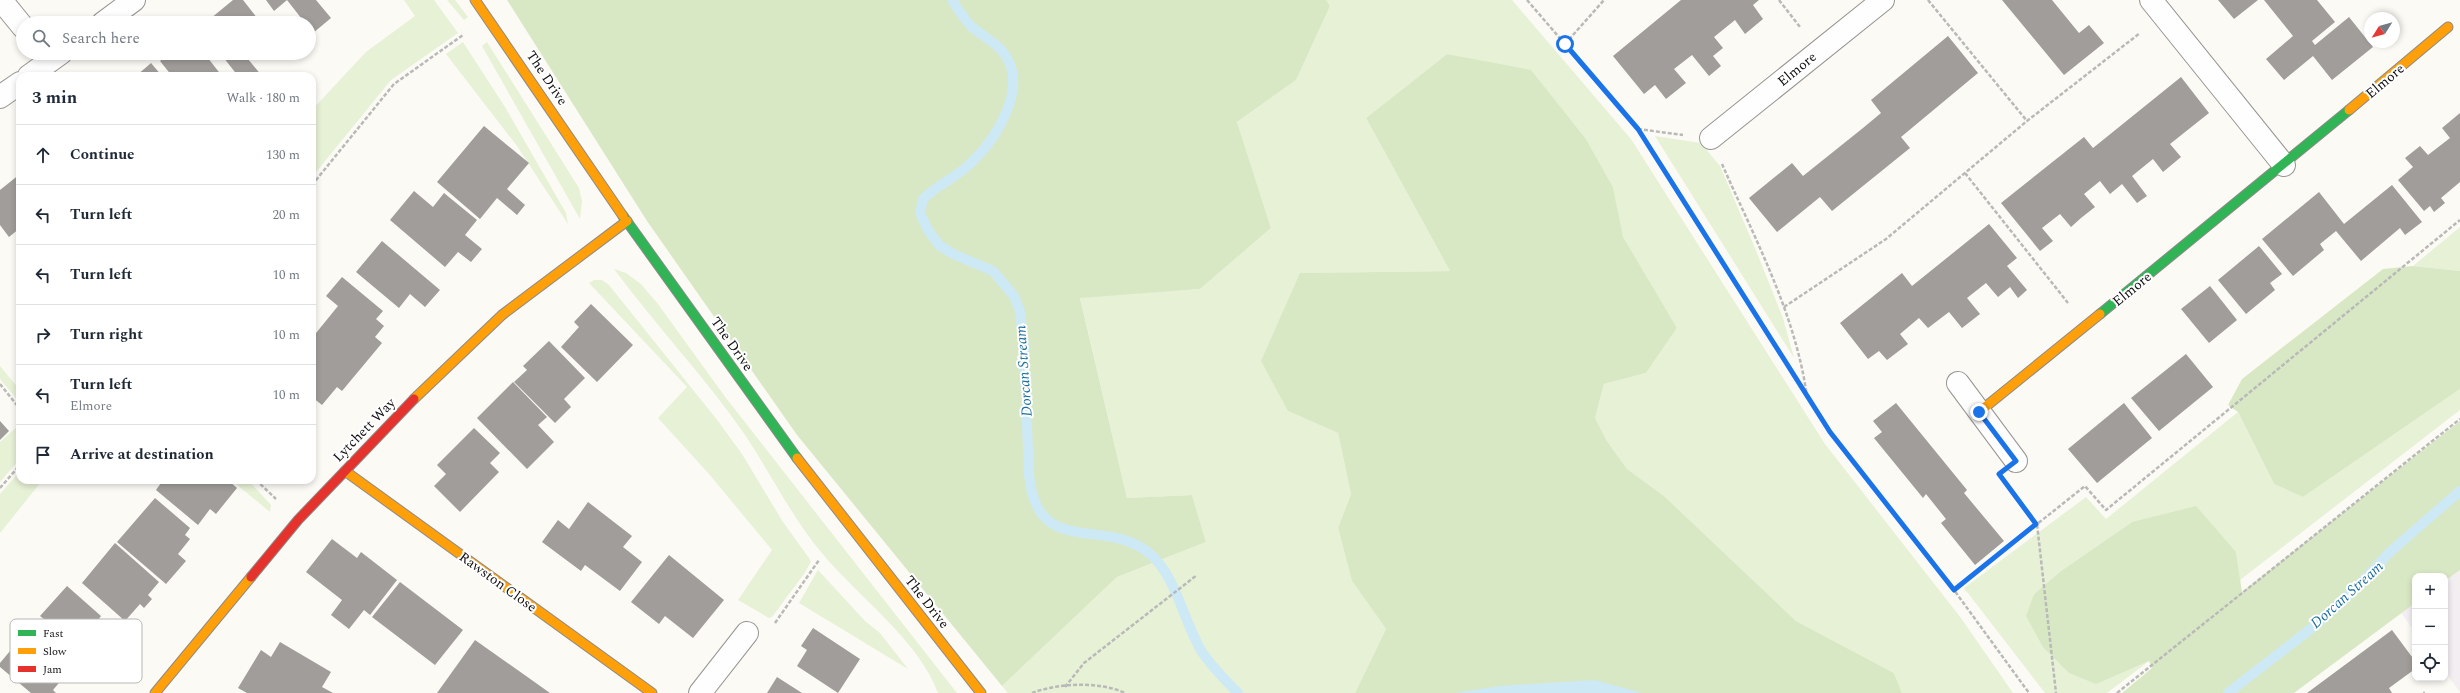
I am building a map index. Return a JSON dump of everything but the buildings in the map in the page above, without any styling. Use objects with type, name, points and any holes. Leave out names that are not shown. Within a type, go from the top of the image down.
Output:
[{"type":"street","points":[[1,0],[16,18]]},
{"type":"street","points":[[112,16],[134,0]]},
{"type":"street","name":"The Drive","points":[[475,0],[627,221],[784,442],[981,693]]},
{"type":"street","name":"Elmore","points":[[1711,138],[1883,0]]},
{"type":"street","points":[[2157,7],[2284,165]]},
{"type":"street","name":"Elmore","points":[[1979,412],[2284,165],[2448,27]]},
{"type":"street","points":[[33,72],[47,60]]},
{"type":"street","points":[[0,97],[16,86]]},
{"type":"street","name":"Lytchett Way","points":[[155,693],[298,520],[476,338],[534,290],[627,221]]},
{"type":"street","points":[[1958,383],[2016,461]]},
{"type":"street","name":"Rawston Close","points":[[345,471],[652,693]]},
{"type":"street","points":[[700,693],[747,633]]},
{"type":"path","points":[[1528,0],[1638,129],[1830,432],[1954,590],[2029,693]]},
{"type":"path","points":[[1565,44],[1604,0]]},
{"type":"path","points":[[1779,0],[1819,52]]},
{"type":"path","points":[[1928,0],[2027,121]]},
{"type":"path","points":[[1784,307],[1886,239],[2027,121],[2157,7]]},
{"type":"path","points":[[316,181],[394,84],[488,17]]},
{"type":"path","points":[[1638,129],[1711,138],[1784,307],[1802,362],[1808,398]]},
{"type":"path","points":[[1965,173],[2086,326]]},
{"type":"path","points":[[1954,590],[2085,486],[2106,510],[2460,220]]},
{"type":"path","points":[[0,384],[16,404]]},
{"type":"path","points":[[2117,693],[2460,420]]},
{"type":"path","points":[[2016,461],[1999,474],[2036,524],[2056,693]]},
{"type":"path","points":[[0,488],[16,470]]},
{"type":"path","points":[[747,633],[772,629],[819,560]]},
{"type":"path","points":[[1065,687],[1084,663],[1154,610],[1196,575]]},
{"type":"path","points":[[1032,693],[1043,689],[1076,685],[1115,688],[1125,693]]},
{"type":"shaded area","points":[[2460,570],[2460,692],[2448,676],[2448,579]]},
{"type":"shaded area","points":[[2412,605],[2412,628],[2401,613]]},
{"type":"green space","points":[[404,0],[434,0],[458,33],[391,80],[316,172],[316,106],[366,52],[415,16]]},
{"type":"green space","points":[[447,0],[455,0],[468,17],[464,20]]},
{"type":"green space","points":[[507,0],[1326,0],[1330,6],[1296,80],[1237,122],[1271,228],[1200,289],[1080,298],[1127,498],[1192,495],[1206,542],[1117,577],[1002,686],[797,435],[647,221]]},
{"type":"green space","points":[[1326,0],[1512,0],[1631,139],[1825,444],[1961,618],[2013,693],[1902,693],[1894,673],[1796,621],[1664,496],[1627,469],[1607,441],[1595,418],[1604,384],[1646,373],[1677,328],[1622,237],[1613,187],[1586,139],[1531,71],[1447,54],[1366,118],[1450,271],[1300,273],[1288,411],[1338,433],[1351,494],[1338,528],[1352,581],[1386,629],[1355,693],[1008,693],[1002,686],[1117,577],[1206,542],[1192,495],[1127,498],[1080,297],[1200,289],[1271,228],[1237,122],[1296,80],[1330,6]]},
{"type":"green space","points":[[463,42],[505,107],[566,213],[568,224],[517,146],[446,54]]},
{"type":"green space","points":[[487,42],[579,188],[582,201],[580,219],[482,46]]},
{"type":"green space","points":[[1447,54],[1531,70],[1586,139],[1613,187],[1623,237],[1677,328],[1646,373],[1604,384],[1595,418],[1607,441],[1627,469],[1664,496],[1796,621],[1894,673],[1902,693],[1355,693],[1386,629],[1352,581],[1338,528],[1351,494],[1338,433],[1288,411],[1261,361],[1300,273],[1450,271],[1366,118]]},
{"type":"green space","points":[[1655,136],[1701,143],[1720,166],[1783,318],[1794,358]]},
{"type":"green space","points":[[2460,227],[2460,271],[2413,266]]},
{"type":"green space","points":[[2413,266],[2460,271],[2460,389],[2303,497],[2274,484],[2238,412],[2228,405],[2242,379],[2383,269]]},
{"type":"green space","points":[[614,269],[626,273],[641,284],[658,304],[726,398],[957,693],[938,693],[929,673],[902,637],[821,552],[800,524],[745,435],[730,414]]},
{"type":"green space","points":[[594,280],[602,280],[609,285],[718,421],[742,454],[783,522],[809,558],[811,562],[804,574],[772,617],[769,618],[738,600],[772,550],[709,474],[658,418],[687,387],[589,283]]},
{"type":"green space","points":[[0,366],[16,385],[16,398],[0,379]]},
{"type":"green space","points":[[2460,389],[2460,410],[2240,580],[2236,552],[2132,522],[2061,571],[2034,594],[2027,617],[2096,683],[2149,661],[2107,693],[2045,693],[1964,588],[2086,497],[2106,519],[2238,412],[2274,484],[2303,497]]},
{"type":"green space","points":[[2460,421],[2460,570],[2448,579],[2448,573],[2412,573],[2412,605],[2294,693],[2122,693],[2152,668],[2149,661],[2096,684],[2069,673],[2043,647],[2026,616],[2034,594],[2061,571],[2132,522],[2196,506],[2236,552],[2242,592]]},
{"type":"green space","points":[[16,428],[16,464],[0,482],[0,442]]},
{"type":"green space","points":[[16,476],[16,484],[39,484],[0,533],[0,494]]},
{"type":"green space","points":[[236,484],[252,484],[271,505],[270,512]]},
{"type":"green space","points":[[818,570],[865,621],[880,633],[908,669],[799,603]]},
{"type":"water","points":[[1595,680],[1642,693],[1455,693],[1500,686]]},
{"type":"waterway","name":"Dorcan Stream","points":[[952,0],[972,27],[1003,52],[1010,66],[1013,80],[1012,95],[1007,111],[991,140],[960,173],[934,189],[923,199],[920,213],[928,230],[939,245],[953,254],[993,271],[1014,296],[1020,312],[1024,345],[1029,475],[1035,501],[1045,517],[1058,527],[1075,532],[1112,537],[1131,542],[1149,553],[1158,562],[1173,586],[1202,652],[1214,668],[1238,693]]},
{"type":"waterway","name":"Dorcan Stream","points":[[2228,693],[2317,624],[2357,587],[2390,552],[2460,491]]},
{"type":"traffic: fast","points":[[2100,314],[2349,110]]},
{"type":"traffic: fast","points":[[623,216],[797,458]]},
{"type":"traffic: slow","points":[[475,0],[623,216]]},
{"type":"traffic: slow","points":[[2349,110],[2448,27]]},
{"type":"traffic: slow","points":[[414,399],[502,315],[627,221]]},
{"type":"traffic: slow","points":[[1979,412],[2100,314]]},
{"type":"traffic: slow","points":[[797,458],[981,693]]},
{"type":"traffic: slow","points":[[345,471],[652,693]]},
{"type":"traffic: slow","points":[[155,693],[251,577]]},
{"type":"traffic: jam","points":[[251,577],[298,520],[414,399]]},
{"type":"route","points":[[1565,44],[1638,129],[1830,432],[1896,514],[1954,590],[2036,524],[1999,474],[2016,461],[1979,412]]}]
